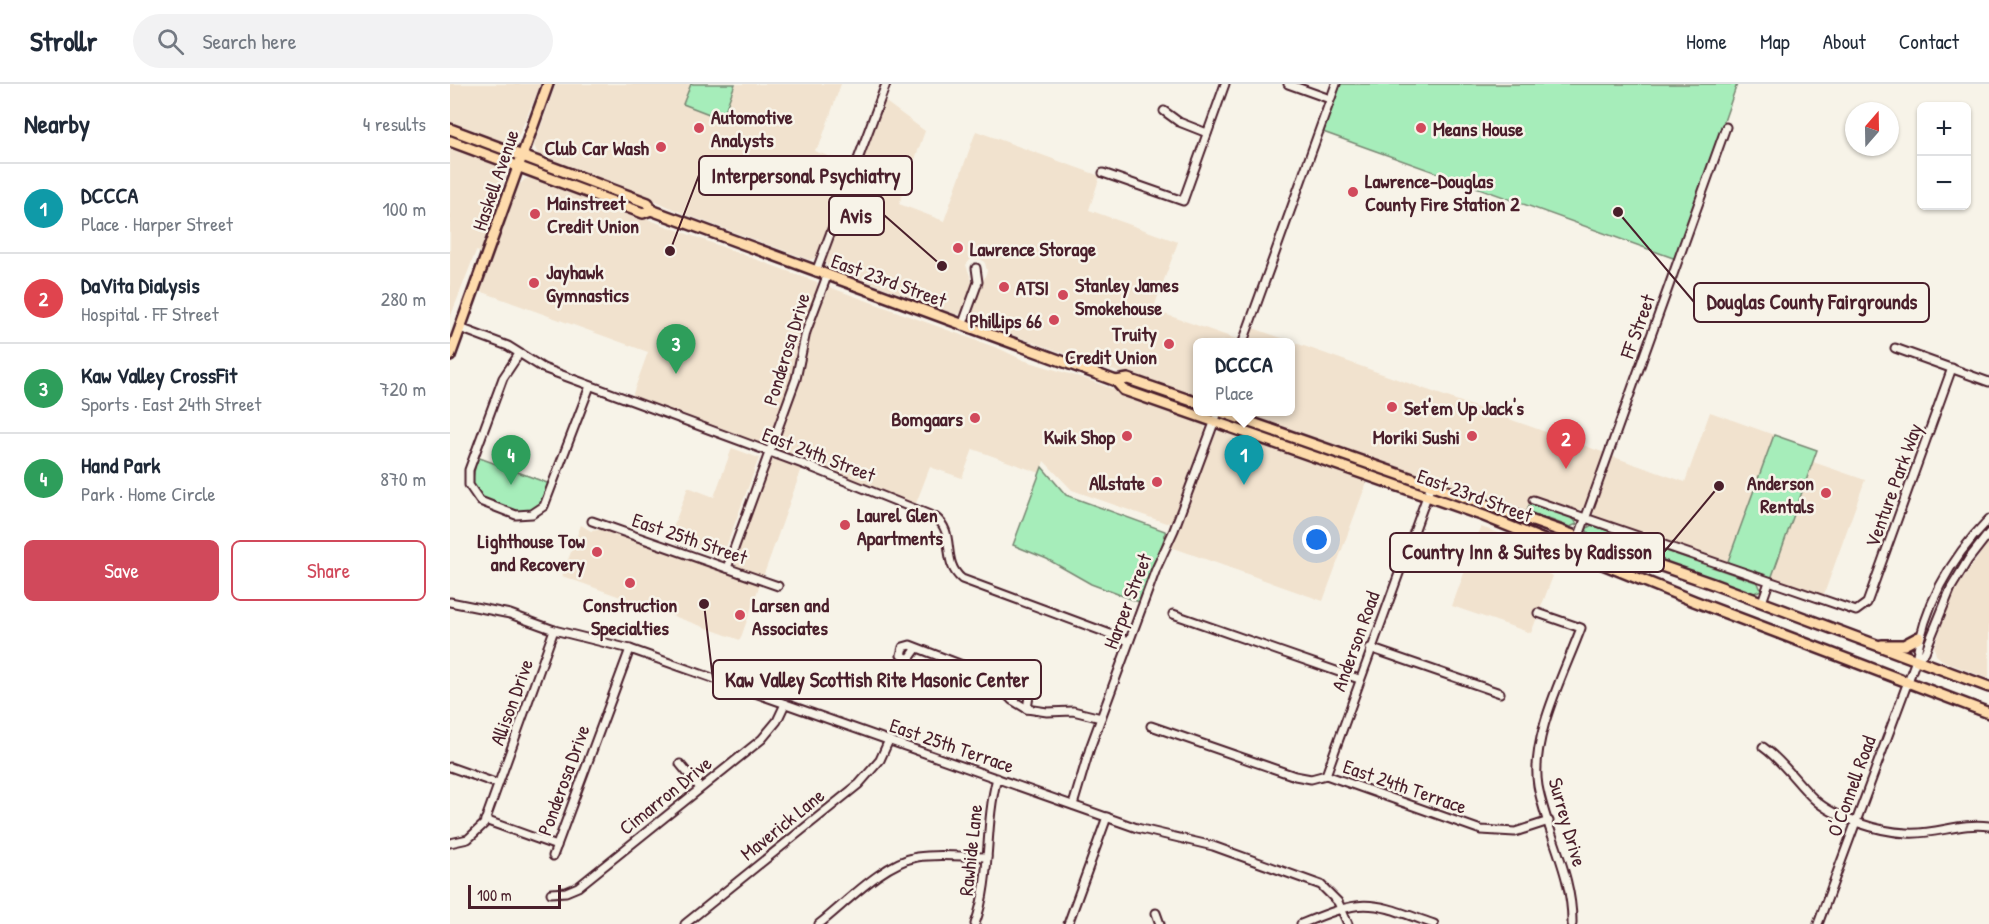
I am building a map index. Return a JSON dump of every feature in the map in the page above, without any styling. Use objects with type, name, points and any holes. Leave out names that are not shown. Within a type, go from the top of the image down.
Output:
[{"type":"main road","name":"Haskell Avenue","points":[[450,356],[548,84]]},
{"type":"main road","name":"East 23rd Street","points":[[450,129],[648,203],[651,210]]},
{"type":"main road","name":"East 23rd Street","points":[[450,141],[643,213],[651,210],[1116,381],[1124,390],[1193,415]]},
{"type":"main road","points":[[609,200],[612,197],[626,200],[634,198]]},
{"type":"main road","name":"East 23rd Street","points":[[1116,381],[1128,379],[1193,402]]},
{"type":"main road","name":"East 23rd Street","points":[[1197,416],[1427,496],[1563,547],[1726,614],[1989,713]]},
{"type":"main road","name":"East 23rd Street","points":[[1233,416],[1579,536],[1989,687]]},
{"type":"main road","points":[[1563,547],[1572,542],[1650,568],[1668,568]]},
{"type":"main road","points":[[1876,645],[1904,645],[1919,637]]},
{"type":"street","points":[[816,272],[886,84]]},
{"type":"street","points":[[1103,173],[1183,201],[1225,84]]},
{"type":"street","points":[[1288,84],[1330,99]]},
{"type":"street","points":[[1244,338],[1336,84]]},
{"type":"street","points":[[1164,111],[1179,122],[1207,133]]},
{"type":"street","name":"FF Street","points":[[1579,536],[1726,127]]},
{"type":"street","points":[[962,326],[978,282],[976,268]]},
{"type":"street","name":"Ponderosa Drive","points":[[727,568],[796,379],[806,332],[827,276]]},
{"type":"street","name":"East 24th Street","points":[[460,328],[503,344],[543,368],[769,452],[934,517],[944,526],[949,564],[962,579],[1130,641]]},
{"type":"street","points":[[1895,348],[1989,382]]},
{"type":"street","points":[[519,354],[503,378],[469,470],[470,488],[476,498],[485,504],[520,516],[532,514],[544,506],[590,386]]},
{"type":"street","name":"Venture Park Way","points":[[1769,582],[1851,611],[1860,610],[1867,603],[1952,368]]},
{"type":"street","name":"Harper Street","points":[[1073,805],[1101,718],[1217,416]]},
{"type":"street","name":"Anderson Road","points":[[1326,775],[1370,648],[1431,485]]},
{"type":"street","points":[[1533,500],[1769,582],[1762,602]]},
{"type":"street","name":"O'Connell Road","points":[[1818,924],[1916,660],[1919,637],[1947,572],[1989,519]]},
{"type":"street","name":"East 25th Street","points":[[592,521],[778,586]]},
{"type":"street","name":"O'Connell Road","points":[[1916,660],[1926,652],[1958,574],[1989,533]]},
{"type":"street","name":"East 25th Terrace","points":[[450,602],[510,614],[554,630],[630,649],[1148,832],[1213,846],[1312,881],[1328,890],[1341,908],[1348,924]]},
{"type":"street","name":"Surrey Drive","points":[[1538,613],[1581,628],[1542,733],[1537,754],[1538,786],[1570,889],[1572,924]]},
{"type":"street","points":[[1173,614],[1359,679]]},
{"type":"street","name":"Allison Drive","points":[[485,820],[554,630]]},
{"type":"street","points":[[916,648],[974,668],[988,676],[1012,700],[1027,709],[1047,712],[1073,711],[1101,718]]},
{"type":"street","points":[[1370,648],[1500,693]]},
{"type":"street","name":"Ponderosa Drive","points":[[553,856],[630,649]]},
{"type":"street","points":[[974,668],[970,678],[973,683],[979,685],[988,676]]},
{"type":"street","points":[[1012,700],[1019,693],[1025,692],[1029,696],[1027,709]]},
{"type":"street","name":"Cimarron Drive","points":[[551,893],[566,892],[578,887],[771,730],[785,704]]},
{"type":"street","name":"East 24th Terrace","points":[[1151,726],[1295,776],[1311,779],[1326,775],[1481,830],[1515,832],[1549,821]]},
{"type":"street","name":"Maverick Lane","points":[[685,924],[866,777],[880,760],[889,740]]},
{"type":"street","points":[[1763,747],[1781,762],[1823,807],[1856,821],[1892,832],[1910,834],[1966,824],[1989,826]]},
{"type":"street","points":[[680,764],[700,788]]},
{"type":"street","points":[[450,767],[498,784]]},
{"type":"street","name":"Rawhide Lane","points":[[975,924],[984,888],[988,814],[996,778]]},
{"type":"street","points":[[1068,924],[1107,817]]},
{"type":"street","points":[[450,843],[473,836],[485,820],[557,846]]},
{"type":"street","points":[[819,924],[884,871],[901,862],[930,855],[987,857]]},
{"type":"street","points":[[1301,924],[1341,908],[1369,903],[1434,924]]},
{"type":"street","points":[[1156,913],[1160,924]]},
{"type":"shaded area","points":[[450,84],[541,84],[518,137],[513,143],[505,145],[450,125]]},
{"type":"shaded area","points":[[556,84],[691,84],[684,104],[722,119],[735,84],[841,84],[820,144],[814,151],[851,164],[817,257],[810,260],[687,215],[610,181],[604,182],[540,158],[534,146]]},
{"type":"shaded area","points":[[883,100],[925,131],[899,204],[944,221],[976,131],[1100,176],[1089,210],[1178,242],[1153,310],[1233,338],[1193,338],[1193,399],[973,321],[970,314],[987,271],[981,259],[970,260],[966,265],[973,284],[963,312],[957,315],[827,266],[825,259]]},
{"type":"shaded area","points":[[450,145],[499,164],[505,176],[483,253],[476,251],[450,318]]},
{"type":"shaded area","points":[[534,177],[817,282],[818,287],[800,340],[794,372],[768,444],[761,445],[631,399],[648,352],[480,291],[519,185],[525,179]]},
{"type":"shaded area","points":[[829,287],[1000,349],[1023,360],[1086,379],[1204,423],[1205,430],[1172,522],[1166,523],[1072,490],[1044,461],[1040,473],[973,449],[962,478],[930,467],[915,506],[778,451],[776,444],[800,380],[809,335]]},
{"type":"shaded area","points":[[1253,328],[1281,338],[1249,338]]},
{"type":"shaded area","points":[[1295,343],[1605,453],[1585,507],[1577,511],[1533,495],[1527,511],[1446,483],[1421,478],[1397,466],[1245,416],[1295,416]]},
{"type":"shaded area","points":[[1710,412],[1774,435],[1727,564],[1595,518],[1592,509],[1611,456],[1685,482]]},
{"type":"shaded area","points":[[1224,428],[1252,442],[1290,452],[1368,479],[1323,601],[1171,547],[1216,433]]},
{"type":"shaded area","points":[[732,448],[759,458],[722,558],[669,539],[688,487],[714,497]]},
{"type":"shaded area","points":[[772,459],[802,468],[763,577],[738,568],[734,562]]},
{"type":"shaded area","points":[[1813,462],[1865,480],[1823,597],[1771,579]]},
{"type":"shaded area","points":[[581,525],[591,531],[604,529],[760,584],[740,640],[562,576]]},
{"type":"shaded area","points":[[1481,527],[1535,545],[1545,560],[1542,571],[1553,576],[1531,633],[1452,606]]},
{"type":"shaded area","points":[[1989,541],[1989,679],[1943,661],[1936,655],[1934,647],[1954,592]]},
{"type":"green space","points":[[691,84],[735,84],[722,119],[683,104]]},
{"type":"green space","points":[[1340,84],[1737,84],[1676,259],[1323,132]]},
{"type":"green space","points":[[1774,435],[1817,450],[1771,579],[1727,564]]},
{"type":"green space","points":[[477,457],[550,484],[541,503],[530,511],[521,512],[482,498],[472,483]]},
{"type":"green space","points":[[1042,467],[1066,495],[1165,531],[1159,553],[1139,602],[1091,584],[1047,559],[1013,545]]},
{"type":"green space","points":[[1530,503],[1573,518],[1577,524],[1570,527],[1527,511]]},
{"type":"green space","points":[[1592,525],[1758,583],[1761,590],[1752,594],[1589,534],[1586,529]]},
{"type":"place","name":"Automotive Analysts","points":[[699,128]]},
{"type":"place","name":"Means House","points":[[1421,128]]},
{"type":"place","name":"Club Car Wash","points":[[661,147]]},
{"type":"place","name":"Lawrence-Douglas County Fire Station 2","points":[[1353,192]]},
{"type":"place","name":"Douglas County Fairgrounds","points":[[1618,212]]},
{"type":"place","name":"Mainstreet Credit Union","points":[[535,214]]},
{"type":"place","name":"Lawrence Storage","points":[[958,248]]},
{"type":"place","name":"Interpersonal Psychiatry","points":[[670,251]]},
{"type":"place","name":"Avis","points":[[942,266]]},
{"type":"place","name":"Jayhawk Gymnastics","points":[[534,283]]},
{"type":"place","name":"ATSI","points":[[1004,287]]},
{"type":"place","name":"Stanley James Smokehouse","points":[[1063,295]]},
{"type":"place","name":"Phillips 66","points":[[1054,320]]},
{"type":"place","name":"Truity Credit Union","points":[[1169,344]]},
{"type":"place","name":"Kaw Valley CrossFit","points":[[676,374]]},
{"type":"place","name":"Set'em Up Jack's","points":[[1392,407]]},
{"type":"place","name":"Bomgaars","points":[[975,418]]},
{"type":"place","name":"Kwik Shop","points":[[1127,436]]},
{"type":"place","name":"Moriki Sushi","points":[[1472,436]]},
{"type":"place","name":"DaVita Dialysis","points":[[1566,469]]},
{"type":"place","name":"Allstate","points":[[1157,482]]},
{"type":"place","name":"Hand Park","points":[[511,485]]},
{"type":"place","name":"DCCCA","points":[[1244,485]]},
{"type":"place","name":"Country Inn & Suites by Radisson","points":[[1719,486]]},
{"type":"place","name":"Anderson Rentals","points":[[1826,493]]},
{"type":"place","name":"Laurel Glen Apartments","points":[[845,525]]},
{"type":"place","name":"Lighthouse Tow and Recovery","points":[[597,552]]},
{"type":"place","name":"Construction Specialties","points":[[630,583]]},
{"type":"place","name":"Kaw Valley Scottish Rite Masonic Center","points":[[704,604]]},
{"type":"place","name":"Larsen and Associates","points":[[740,615]]}]
